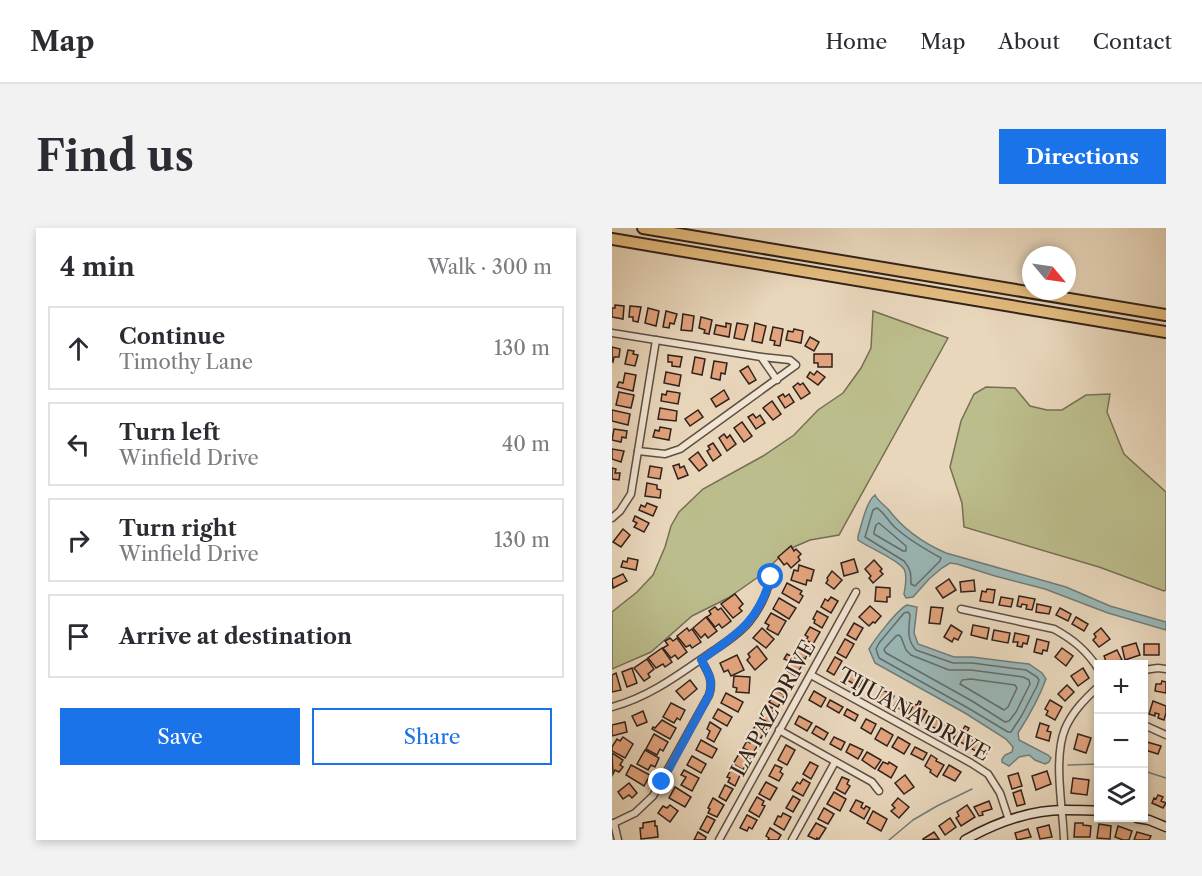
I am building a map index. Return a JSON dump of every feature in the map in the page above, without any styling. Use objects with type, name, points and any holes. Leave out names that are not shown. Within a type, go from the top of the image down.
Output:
[{"type":"highway","points":[[643,228],[1166,315]]},
{"type":"highway","points":[[612,239],[1166,332]]},
{"type":"street","points":[[612,333],[790,360],[796,365],[680,450],[665,454],[638,451]]},
{"type":"street","points":[[612,518],[620,512],[631,494],[656,340]]},
{"type":"street","points":[[761,357],[777,380]]},
{"type":"street","points":[[612,707],[651,693],[736,634],[750,621],[768,588],[771,577]]},
{"type":"street","name":"LA PAZ DRIVE","points":[[719,840],[856,592]]},
{"type":"street","points":[[961,609],[1054,629],[1068,637],[1089,655],[1094,663]]},
{"type":"street","points":[[618,840],[613,823],[635,813],[653,796],[709,695],[712,681],[701,660]]},
{"type":"street","points":[[1148,669],[1166,669]]},
{"type":"street","name":"TIJUANA DRIVE","points":[[811,675],[988,774],[1000,793],[1009,820]]},
{"type":"street","points":[[1064,840],[1059,760],[1064,730],[1080,703],[1094,690]]},
{"type":"street","points":[[1148,727],[1166,735]]},
{"type":"street","points":[[779,730],[872,782],[879,791]]},
{"type":"street","points":[[792,840],[835,762]]},
{"type":"street","points":[[965,840],[1009,820],[1034,813],[1063,810],[1094,811]]},
{"type":"street","points":[[1148,820],[1166,827]]},
{"type":"green space","points":[[873,311],[948,338],[839,535],[810,540],[787,550],[761,575],[728,598],[692,616],[651,652],[612,669],[612,612],[637,592],[653,575],[671,526],[679,512],[703,489],[763,456],[794,435],[818,410],[843,393],[861,368],[871,348]]},
{"type":"green space","points":[[986,387],[1015,388],[1030,406],[1047,410],[1062,410],[1086,395],[1110,394],[1107,412],[1124,454],[1166,492],[1166,590],[1099,567],[964,527],[962,503],[950,467],[961,421],[974,394]]},
{"type":"water","points":[[875,495],[907,529],[929,545],[946,553],[1066,587],[1110,606],[1166,622],[1166,630],[1108,613],[1045,589],[950,563],[929,579],[913,597],[906,598],[904,569],[895,561],[858,540],[867,508]]},
{"type":"water","points":[[907,605],[917,607],[914,633],[918,644],[954,657],[1029,664],[1042,673],[1046,679],[1034,707],[1018,733],[1019,740],[1048,755],[1051,758],[1049,762],[1045,764],[1029,755],[1019,757],[1009,766],[1002,762],[1005,755],[1012,752],[1013,747],[1006,739],[965,713],[875,663],[869,649],[892,618]]},
{"type":"building","points":[[615,305],[624,306],[623,319],[612,317],[612,308],[615,308]]},
{"type":"building","points":[[630,306],[641,307],[638,322],[633,321],[633,317],[629,317]]},
{"type":"building","points":[[648,308],[659,311],[656,326],[645,323]]},
{"type":"building","points":[[666,311],[677,314],[674,324],[670,323],[669,328],[663,327]]},
{"type":"building","points":[[683,314],[694,316],[692,331],[681,330]]},
{"type":"building","points":[[701,317],[712,320],[709,334],[699,328]]},
{"type":"building","points":[[726,323],[731,324],[729,337],[714,334],[716,325],[726,327]]},
{"type":"building","points":[[737,323],[748,325],[744,340],[734,338]]},
{"type":"building","points":[[755,323],[766,326],[762,343],[752,341]]},
{"type":"building","points":[[773,327],[783,329],[780,346],[774,345],[775,341],[770,340]]},
{"type":"building","points":[[794,329],[803,331],[801,343],[786,340],[788,331],[793,332]]},
{"type":"building","points":[[810,337],[819,342],[814,351],[805,346]]},
{"type":"building","points":[[612,347],[620,349],[619,357],[614,357],[613,362],[612,361]]},
{"type":"building","points":[[628,350],[638,355],[635,366],[625,364]]},
{"type":"building","points":[[814,354],[832,354],[832,367],[818,367],[818,363],[814,363]]},
{"type":"building","points":[[668,355],[682,357],[680,367],[672,366],[672,362],[668,362]]},
{"type":"building","points":[[695,357],[705,359],[702,375],[692,373]]},
{"type":"building","points":[[714,361],[727,363],[725,374],[721,373],[720,380],[711,378]]},
{"type":"building","points":[[748,366],[756,380],[749,384],[740,371]]},
{"type":"building","points":[[817,371],[825,377],[818,385],[807,377],[810,372],[814,375]]},
{"type":"building","points":[[666,372],[681,375],[679,386],[664,383]]},
{"type":"building","points":[[625,373],[636,375],[633,391],[617,387],[619,382],[623,383]]},
{"type":"building","points":[[798,383],[800,385],[803,383],[810,393],[801,399],[793,387]]},
{"type":"building","points":[[724,390],[729,399],[716,407],[711,399]]},
{"type":"building","points":[[667,391],[680,393],[678,404],[661,401],[662,394],[666,395]]},
{"type":"building","points":[[619,392],[634,395],[631,408],[616,405]]},
{"type":"building","points":[[783,394],[785,397],[789,394],[794,402],[785,408],[778,397]]},
{"type":"building","points":[[772,401],[781,414],[773,420],[763,408]]},
{"type":"building","points":[[660,408],[677,411],[676,421],[658,419]]},
{"type":"building","points":[[612,410],[630,414],[628,425],[612,421]]},
{"type":"building","points":[[698,410],[703,417],[690,426],[685,419]]},
{"type":"building","points":[[753,414],[756,418],[760,415],[765,423],[756,429],[748,417]]},
{"type":"building","points":[[742,422],[752,436],[744,442],[734,428]]},
{"type":"building","points":[[660,427],[671,429],[669,440],[653,437],[655,430],[659,431]]},
{"type":"building","points":[[614,429],[627,431],[626,438],[622,437],[621,442],[612,440]]},
{"type":"building","points":[[724,434],[727,438],[730,435],[736,444],[727,451],[719,438]]},
{"type":"building","points":[[713,443],[721,455],[713,461],[707,451],[710,449],[708,446]]},
{"type":"building","points":[[612,449],[624,451],[621,462],[612,459]]},
{"type":"building","points":[[698,452],[707,465],[699,471],[689,459]]},
{"type":"building","points":[[679,464],[680,468],[684,466],[688,475],[678,479],[673,466]]},
{"type":"building","points":[[650,466],[662,468],[660,479],[648,477]]},
{"type":"building","points":[[612,468],[616,469],[615,473],[620,473],[619,480],[612,479]]},
{"type":"building","points":[[647,483],[657,485],[657,489],[661,490],[660,498],[645,496]]},
{"type":"building","points":[[647,503],[657,507],[653,516],[639,510],[641,505],[645,507]]},
{"type":"building","points":[[635,516],[649,523],[644,532],[634,527],[637,523],[633,521]]},
{"type":"building","points":[[623,529],[630,535],[621,547],[613,542]]},
{"type":"building","points":[[791,546],[794,551],[796,549],[801,554],[798,557],[800,560],[791,568],[787,563],[784,565],[778,557]]},
{"type":"building","points":[[628,558],[638,560],[636,570],[621,567],[623,561],[627,562]]},
{"type":"building","points":[[854,559],[858,572],[844,576],[841,563]]},
{"type":"building","points":[[874,560],[882,569],[880,571],[883,574],[873,583],[865,569]]},
{"type":"building","points":[[799,565],[814,570],[811,581],[807,580],[806,585],[791,580],[794,570],[798,571]]},
{"type":"building","points":[[832,571],[842,580],[834,589],[826,583]]},
{"type":"building","points":[[623,574],[627,581],[613,588],[612,579]]},
{"type":"building","points":[[949,579],[956,590],[943,598],[936,588]]},
{"type":"building","points":[[974,580],[975,591],[961,592],[960,582]]},
{"type":"building","points":[[787,583],[802,591],[800,594],[803,596],[799,603],[782,593]]},
{"type":"building","points":[[876,587],[890,588],[890,597],[887,597],[887,602],[875,601]]},
{"type":"building","points":[[987,589],[995,590],[993,603],[980,601],[982,591],[986,592]]},
{"type":"building","points":[[735,594],[743,604],[739,608],[742,611],[733,618],[721,604]]},
{"type":"building","points":[[1019,596],[1035,599],[1032,610],[1026,609],[1027,605],[1017,606]]},
{"type":"building","points":[[831,597],[838,601],[831,613],[821,607],[825,599],[828,601]]},
{"type":"building","points":[[1001,597],[1013,599],[1011,607],[999,605]]},
{"type":"building","points":[[779,598],[796,608],[789,619],[773,609]]},
{"type":"building","points":[[1037,604],[1051,607],[1049,614],[1036,612]]},
{"type":"building","points":[[870,606],[881,616],[869,626],[859,617]]},
{"type":"building","points":[[715,607],[718,610],[721,608],[731,621],[722,628],[719,624],[715,627],[707,617],[711,614],[709,611]]},
{"type":"building","points":[[931,607],[943,608],[940,624],[929,623]]},
{"type":"building","points":[[1060,608],[1071,614],[1068,621],[1056,615]]},
{"type":"building","points":[[817,611],[828,617],[822,628],[814,623],[813,619]]},
{"type":"building","points":[[771,613],[786,621],[778,635],[767,629],[769,625],[765,623]]},
{"type":"building","points":[[706,617],[717,631],[708,638],[705,634],[701,638],[693,628]]},
{"type":"building","points":[[1076,617],[1088,624],[1084,631],[1072,624]]},
{"type":"building","points":[[854,623],[863,628],[856,640],[847,635]]},
{"type":"building","points":[[951,625],[962,632],[958,640],[954,638],[952,642],[944,637]]},
{"type":"building","points":[[973,625],[989,628],[987,639],[971,635]]},
{"type":"building","points":[[810,627],[820,632],[813,644],[806,640],[808,637],[805,635]]},
{"type":"building","points":[[687,628],[689,631],[692,629],[701,642],[692,648],[690,645],[686,647],[677,636]]},
{"type":"building","points":[[762,628],[774,639],[766,648],[753,638]]},
{"type":"building","points":[[1101,628],[1110,639],[1099,647],[1093,640],[1096,637],[1094,634]]},
{"type":"building","points":[[994,630],[1010,633],[1008,643],[992,640]]},
{"type":"building","points":[[1015,633],[1029,636],[1027,644],[1023,643],[1022,647],[1017,646],[1018,642],[1013,642]]},
{"type":"building","points":[[670,638],[673,641],[677,638],[687,652],[678,659],[675,655],[671,658],[663,648],[668,645],[665,641]]},
{"type":"building","points":[[845,639],[854,644],[846,658],[837,653]]},
{"type":"building","points":[[1037,639],[1049,642],[1047,651],[1043,650],[1042,654],[1034,652]]},
{"type":"building","points":[[800,642],[811,648],[805,659],[794,654]]},
{"type":"building","points":[[1136,643],[1140,655],[1125,660],[1122,647]]},
{"type":"building","points":[[1144,644],[1159,644],[1159,655],[1144,655]]},
{"type":"building","points":[[757,646],[767,659],[755,670],[747,660],[750,657],[748,654]]},
{"type":"building","points":[[662,648],[672,662],[665,667],[663,664],[656,668],[648,658]]},
{"type":"building","points":[[1062,648],[1073,656],[1066,666],[1055,657]]},
{"type":"building","points":[[1117,650],[1122,660],[1106,660],[1104,656]]},
{"type":"building","points":[[787,654],[803,663],[796,676],[784,669],[789,661],[784,659]]},
{"type":"building","points":[[737,655],[744,670],[731,676],[728,670],[724,672],[720,663]]},
{"type":"building","points":[[835,657],[842,661],[834,675],[827,671]]},
{"type":"building","points":[[647,659],[654,669],[648,674],[650,677],[644,681],[634,668]]},
{"type":"building","points":[[632,668],[637,683],[627,687],[622,672]]},
{"type":"building","points":[[1083,668],[1089,678],[1078,686],[1071,676]]},
{"type":"building","points":[[851,672],[863,679],[859,687],[847,680]]},
{"type":"building","points":[[616,673],[621,690],[612,692],[612,675]]},
{"type":"building","points":[[784,674],[794,679],[787,691],[778,686]]},
{"type":"building","points":[[734,676],[750,677],[749,693],[736,692],[737,688],[733,687]]},
{"type":"building","points":[[690,680],[697,689],[684,700],[676,691]]},
{"type":"building","points":[[1162,681],[1166,682],[1166,693],[1155,691],[1156,684],[1161,684]]},
{"type":"building","points":[[1067,685],[1074,692],[1065,701],[1058,694]]},
{"type":"building","points":[[776,690],[785,695],[778,707],[769,702]]},
{"type":"building","points":[[883,690],[894,696],[890,704],[879,698]]},
{"type":"building","points":[[814,691],[826,698],[821,707],[809,700]]},
{"type":"building","points":[[726,693],[743,702],[738,712],[721,703]]},
{"type":"building","points":[[899,698],[911,705],[906,712],[894,706]]},
{"type":"building","points":[[830,700],[843,707],[839,713],[827,706]]},
{"type":"building","points":[[1050,700],[1062,707],[1055,720],[1046,715],[1048,711],[1045,709]]},
{"type":"building","points":[[919,701],[921,702],[919,707],[927,711],[921,721],[909,714],[914,704],[917,705]]},
{"type":"building","points":[[1153,701],[1166,706],[1164,720],[1158,718],[1159,714],[1155,713],[1155,716],[1149,714]]},
{"type":"building","points":[[671,703],[685,710],[680,720],[677,718],[674,723],[663,717]]},
{"type":"building","points":[[767,705],[774,709],[771,713],[774,715],[769,723],[760,718]]},
{"type":"building","points":[[718,709],[732,717],[727,726],[713,718]]},
{"type":"building","points":[[847,709],[858,715],[855,721],[844,715]]},
{"type":"building","points":[[643,711],[647,722],[637,726],[632,716]]},
{"type":"building","points":[[799,716],[812,723],[807,731],[795,724]]},
{"type":"building","points":[[929,716],[942,723],[938,730],[926,723]]},
{"type":"building","points":[[866,719],[876,724],[871,734],[861,728]]},
{"type":"building","points":[[662,720],[676,728],[670,739],[652,729]]},
{"type":"building","points":[[758,721],[768,727],[761,738],[751,733]]},
{"type":"building","points":[[625,722],[627,732],[612,736],[612,725]]},
{"type":"building","points":[[710,722],[721,729],[714,742],[707,738]]},
{"type":"building","points":[[1040,723],[1049,726],[1047,731],[1051,732],[1049,741],[1036,737]]},
{"type":"building","points":[[945,725],[957,732],[953,739],[941,732]]},
{"type":"building","points":[[816,726],[828,733],[824,740],[812,733]]},
{"type":"building","points":[[965,726],[969,728],[967,732],[975,737],[969,747],[957,740]]},
{"type":"building","points":[[881,728],[893,735],[887,746],[875,739]]},
{"type":"building","points":[[654,734],[668,742],[663,751],[660,749],[657,755],[646,749]]},
{"type":"building","points":[[1078,734],[1091,738],[1086,753],[1074,749]]},
{"type":"building","points":[[623,737],[633,744],[625,758],[612,751],[617,739],[620,741]]},
{"type":"building","points":[[834,737],[845,742],[841,750],[830,744]]},
{"type":"building","points":[[898,737],[910,744],[904,754],[892,747]]},
{"type":"building","points":[[752,739],[759,743],[753,753],[743,748],[747,741],[750,743]]},
{"type":"building","points":[[701,740],[717,749],[712,758],[696,750]]},
{"type":"building","points":[[977,740],[990,747],[985,756],[972,749]]},
{"type":"building","points":[[1148,742],[1161,746],[1158,754],[1148,751]]},
{"type":"building","points":[[850,744],[863,750],[858,759],[846,752]]},
{"type":"building","points":[[786,745],[795,750],[787,765],[778,760]]},
{"type":"building","points":[[915,747],[927,753],[923,760],[911,754]]},
{"type":"building","points":[[645,750],[659,758],[655,767],[651,765],[648,770],[637,764]]},
{"type":"building","points":[[740,752],[750,758],[743,770],[733,764]]},
{"type":"building","points":[[867,752],[881,760],[875,769],[862,760]]},
{"type":"building","points":[[612,753],[623,760],[620,765],[623,767],[619,772],[615,770],[613,774]]},
{"type":"building","points":[[931,755],[944,765],[937,777],[925,766]]},
{"type":"building","points":[[692,756],[706,764],[701,773],[687,765]]},
{"type":"building","points":[[810,762],[818,766],[811,779],[803,774]]},
{"type":"building","points":[[883,762],[888,764],[889,762],[897,767],[891,778],[878,770]]},
{"type":"building","points":[[631,765],[650,775],[644,786],[626,775]]},
{"type":"building","points":[[775,765],[782,768],[780,772],[783,774],[779,781],[769,776]]},
{"type":"building","points":[[949,765],[961,772],[955,781],[943,775]]},
{"type":"building","points":[[732,768],[741,773],[735,786],[728,782],[730,778],[727,777]]},
{"type":"building","points":[[684,770],[699,778],[692,791],[681,785],[686,777],[681,775]]},
{"type":"building","points":[[1047,771],[1051,784],[1036,790],[1032,776]]},
{"type":"building","points":[[1018,773],[1022,786],[1012,789],[1008,776]]},
{"type":"building","points":[[905,775],[914,787],[904,794],[895,783]]},
{"type":"building","points":[[842,777],[849,780],[847,784],[850,786],[845,794],[836,789]]},
{"type":"building","points":[[1073,778],[1089,780],[1087,795],[1071,793]]},
{"type":"building","points":[[803,779],[810,783],[803,796],[792,790],[797,782],[800,784]]},
{"type":"building","points":[[766,782],[777,788],[770,800],[759,794]]},
{"type":"building","points":[[629,783],[637,793],[632,798],[629,795],[623,799],[618,792]]},
{"type":"building","points":[[725,785],[733,789],[726,801],[719,797]]},
{"type":"building","points":[[675,787],[691,797],[685,807],[669,798]]},
{"type":"building","points":[[1021,790],[1025,804],[1017,806],[1013,793]]},
{"type":"building","points":[[834,792],[846,799],[840,811],[827,804]]},
{"type":"building","points":[[1158,795],[1163,797],[1161,801],[1166,803],[1163,808],[1152,803]]},
{"type":"building","points":[[793,796],[800,800],[793,812],[786,808]]},
{"type":"building","points":[[757,797],[764,801],[762,805],[765,806],[759,817],[749,811]]},
{"type":"building","points":[[713,798],[724,805],[717,817],[708,813]]},
{"type":"building","points":[[898,798],[909,807],[899,818],[891,811],[895,808],[892,805]]},
{"type":"building","points":[[856,800],[863,803],[861,807],[864,809],[866,806],[870,808],[864,819],[850,811]]},
{"type":"building","points":[[989,801],[992,809],[982,812],[983,815],[979,816],[974,807]]},
{"type":"building","points":[[670,805],[678,811],[670,822],[658,813],[663,806],[667,808]]},
{"type":"building","points":[[967,805],[975,817],[961,826],[956,818],[959,816],[957,812]]},
{"type":"building","points":[[824,808],[834,814],[828,824],[818,819]]},
{"type":"building","points":[[873,811],[887,819],[881,831],[867,823]]},
{"type":"building","points":[[783,813],[791,817],[784,830],[774,824],[778,816],[781,817]]},
{"type":"building","points":[[747,815],[757,820],[752,829],[749,827],[747,831],[740,828]]},
{"type":"building","points":[[707,816],[715,820],[708,833],[700,829]]},
{"type":"building","points":[[950,818],[956,827],[945,835],[939,826]]},
{"type":"building","points":[[655,821],[658,837],[641,839],[640,828],[643,828],[643,823]]},
{"type":"building","points":[[816,823],[826,828],[817,840],[808,836]]},
{"type":"building","points":[[1075,823],[1091,826],[1090,837],[1074,837]]},
{"type":"building","points":[[1099,824],[1111,826],[1110,839],[1097,838]]},
{"type":"building","points":[[1049,825],[1052,837],[1040,839],[1037,828]]},
{"type":"building","points":[[1118,826],[1132,831],[1129,840],[1115,837]]},
{"type":"building","points":[[770,828],[781,835],[778,840],[768,840],[766,836]]},
{"type":"building","points":[[1028,829],[1031,837],[1017,840],[1015,833]]},
{"type":"building","points":[[698,832],[706,837],[705,840],[694,840]]},
{"type":"building","points":[[934,832],[939,839],[923,840],[923,839]]},
{"type":"building","points":[[1137,832],[1151,836],[1149,840],[1134,840]]},
{"type":"waterway","points":[[1068,765],[1094,764]]},
{"type":"waterway","points":[[1148,772],[1166,778]]},
{"type":"waterway","points":[[889,840],[913,820],[972,789]]},
{"type":"route","points":[[662,782],[712,688],[710,675],[701,660],[750,621],[768,588],[771,577]]}]
